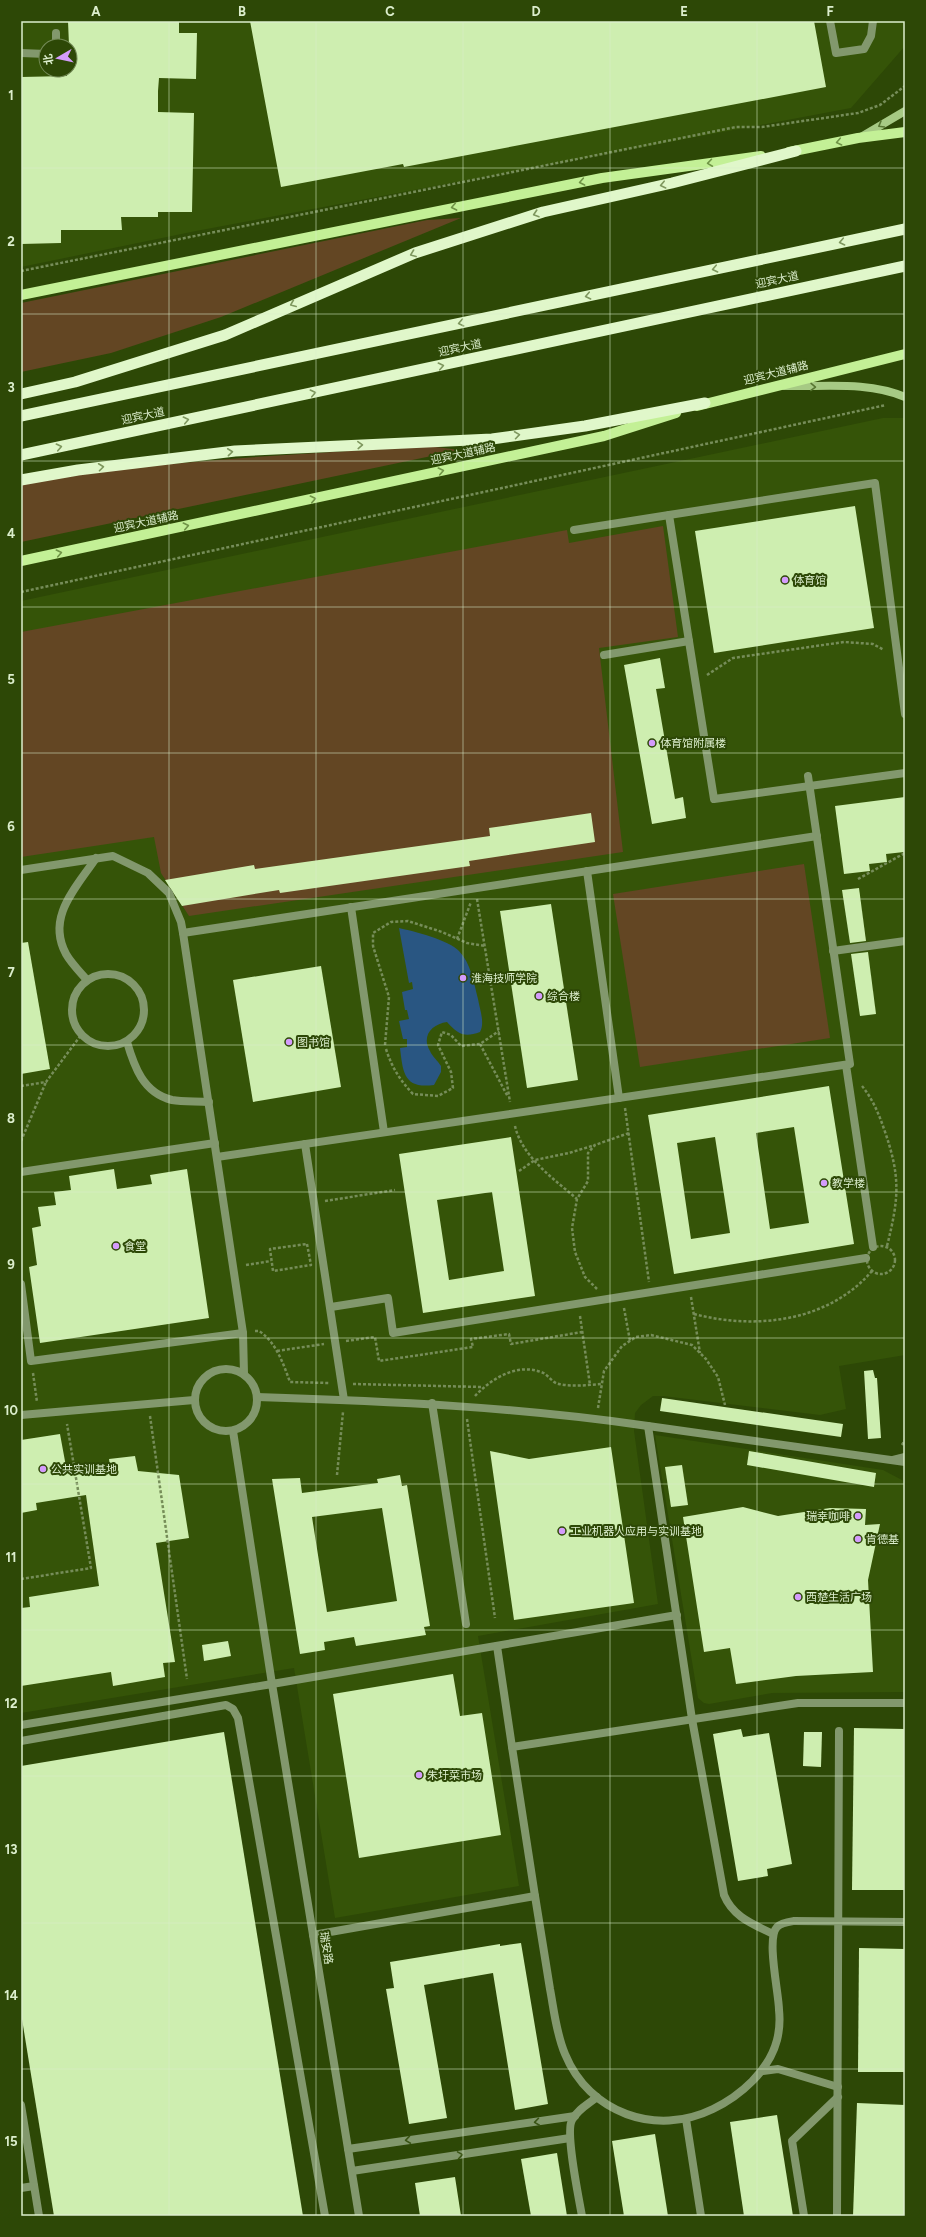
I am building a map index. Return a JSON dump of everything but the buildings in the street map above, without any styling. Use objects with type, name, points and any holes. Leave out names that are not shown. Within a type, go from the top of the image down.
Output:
[{"type":"highway","points":[[21,394],[75,382],[224,335],[415,253],[543,212],[672,183],[796,151]]},
{"type":"highway","points":[[21,416],[905,229]]},
{"type":"highway","name":"迎宾大道","points":[[21,455],[905,266]]},
{"type":"highway","points":[[21,480],[78,470],[235,451],[492,439],[585,426],[705,403]]},
{"type":"main road","points":[[858,138],[905,111]]},
{"type":"main road","points":[[21,294],[602,178],[796,151],[858,138],[905,132]]},
{"type":"main road","name":"迎宾大道辅路","points":[[21,561],[604,436],[705,403],[905,354]]},
{"type":"main road","points":[[774,386],[871,388],[889,390],[905,397]]},
{"type":"street","points":[[830,21],[836,53],[864,49],[871,36],[873,21]]},
{"type":"street","points":[[56,33],[56,38]]},
{"type":"street","points":[[21,53],[38,54]]},
{"type":"street","points":[[574,530],[875,483],[905,714]]},
{"type":"street","points":[[669,515],[714,799],[905,773]]},
{"type":"street","points":[[604,655],[689,641]]},
{"type":"street","points":[[218,1157],[850,1064],[808,776]]},
{"type":"street","points":[[183,933],[817,836]]},
{"type":"street","points":[[21,870],[113,856],[148,873],[169,893],[181,922],[218,1157],[243,1333],[244,1374]]},
{"type":"street","points":[[87,980],[66,956],[60,941],[58,930],[61,914],[71,895],[96,858]]},
{"type":"street","points":[[587,871],[621,1098]]},
{"type":"street","points":[[351,907],[384,1132]]},
{"type":"street","points":[[834,951],[905,941]]},
{"type":"street","points":[[109,974],[120,976],[130,982],[138,990],[143,1001],[143,1018],[136,1034],[127,1042],[115,1046],[103,1047],[91,1043],[81,1035],[74,1025],[71,1013],[73,1000],[78,989],[87,980],[97,975],[109,974]]},
{"type":"street","points":[[127,1042],[135,1069],[145,1083],[158,1094],[171,1100],[209,1102]]},
{"type":"street","points":[[846,1065],[873,1247]]},
{"type":"street","points":[[21,1172],[215,1143]]},
{"type":"street","points":[[305,1144],[344,1400]]},
{"type":"street","points":[[331,1307],[388,1298],[393,1333],[866,1258]]},
{"type":"street","points":[[21,1284],[31,1361],[243,1333]]},
{"type":"street","points":[[226,1368],[244,1374],[251,1381],[257,1397],[254,1414],[241,1427],[233,1430],[224,1431],[206,1424],[196,1409],[194,1400],[200,1381],[212,1372],[226,1368]]},
{"type":"street","points":[[257,1397],[465,1405],[596,1418],[905,1462]]},
{"type":"street","points":[[21,1415],[194,1400]]},
{"type":"street","points":[[432,1403],[466,1624]]},
{"type":"street","points":[[648,1426],[692,1719],[724,1895],[730,1908],[744,1919],[773,1934]]},
{"type":"street","name":"瑞安路","points":[[233,1430],[272,1684],[359,2216]]},
{"type":"street","points":[[892,1460],[905,1457]]},
{"type":"street","points":[[21,1725],[677,1615]]},
{"type":"street","points":[[497,1646],[535,1896],[560,2038],[570,2066],[597,2097],[625,2114],[639,2119],[656,2121],[686,2119],[714,2109],[731,2100],[763,2071],[777,2041],[779,2011],[773,1934],[777,1927],[784,1923],[905,1922]]},
{"type":"street","points":[[512,1747],[798,1703],[905,1703]]},
{"type":"street","points":[[21,1741],[226,1705],[233,1709],[238,1718],[324,2216]]},
{"type":"street","points":[[837,2216],[839,1731]]},
{"type":"street","points":[[313,1935],[535,1896]]},
{"type":"street","points":[[763,2071],[778,2069],[838,2087]]},
{"type":"street","points":[[582,2216],[570,2138],[571,2122],[575,2116],[597,2097]]},
{"type":"street","points":[[804,2216],[792,2141],[838,2097]]},
{"type":"street","points":[[21,2105],[39,2216]]},
{"type":"street","points":[[348,2149],[575,2116]]},
{"type":"street","points":[[686,2119],[701,2216]]},
{"type":"street","points":[[352,2171],[570,2138]]},
{"type":"street","points":[[21,2188],[34,2186]]},
{"type":"path","points":[[21,271],[736,127],[762,127],[858,113],[880,105],[905,86]]},
{"type":"path","points":[[21,592],[893,404]]},
{"type":"path","points":[[696,684],[714,669],[733,658],[844,642],[873,644],[898,657]]},
{"type":"path","points":[[858,879],[905,853]]},
{"type":"path","points":[[457,939],[476,888]]},
{"type":"path","points":[[476,888],[509,1099],[517,1136],[535,1160],[577,1199]]},
{"type":"path","points":[[485,946],[467,943],[442,932],[408,921],[391,922],[373,933],[373,946],[388,997],[385,1048],[391,1066],[399,1079],[413,1094],[438,1096],[453,1088],[451,1072],[438,1045],[442,1032],[451,1035],[461,1046],[480,1044],[498,1031]]},
{"type":"path","points":[[21,1141],[46,1082],[81,1035]]},
{"type":"path","points":[[480,1044],[509,1099]]},
{"type":"path","points":[[846,1065],[868,1092],[881,1119],[892,1151],[897,1173],[897,1197],[887,1246]]},
{"type":"path","points":[[21,1086],[46,1082]]},
{"type":"path","points":[[621,1098],[629,1133],[651,1292]]},
{"type":"path","points":[[519,1171],[535,1160],[569,1153],[629,1133]]},
{"type":"path","points":[[595,1145],[588,1153],[588,1180],[577,1199],[572,1228],[575,1252],[585,1277],[607,1299]]},
{"type":"path","points":[[314,1202],[395,1190]]},
{"type":"path","points":[[307,1244],[311,1265],[273,1271],[271,1261],[270,1249],[307,1244]]},
{"type":"path","points":[[887,1246],[893,1253],[893,1267],[881,1274],[872,1271],[867,1265],[866,1258],[873,1247],[887,1246]]},
{"type":"path","points":[[233,1268],[271,1261]]},
{"type":"path","points":[[694,1314],[720,1321],[788,1320],[814,1311],[840,1298],[860,1286],[872,1271]]},
{"type":"path","points":[[689,1286],[700,1353]]},
{"type":"path","points":[[622,1296],[630,1341]]},
{"type":"path","points":[[578,1304],[590,1385]]},
{"type":"path","points":[[277,1351],[375,1337],[379,1360],[472,1347],[471,1339],[509,1334],[511,1344],[582,1332]]},
{"type":"path","points":[[596,1418],[604,1371],[622,1346],[636,1337],[651,1335],[692,1345],[718,1376],[725,1405]]},
{"type":"path","points":[[31,1361],[38,1413]]},
{"type":"path","points":[[495,1618],[465,1405],[486,1384],[511,1372],[526,1370],[542,1372],[557,1384],[602,1384]]},
{"type":"path","points":[[337,1475],[344,1400]]},
{"type":"path","points":[[148,1403],[187,1679]]},
{"type":"path","points":[[21,1579],[91,1568],[65,1411]]},
{"type":"shaded area","points":[[21,21],[905,21],[905,46],[851,108],[196,231],[21,267]]},
{"type":"shaded area","points":[[461,218],[221,317],[111,353],[21,372],[21,303],[427,220]]},
{"type":"shaded area","name":"淮海技师学院","points":[[883,418],[905,418],[905,1355],[839,1366],[846,1409],[820,1415],[663,1396],[653,1396],[641,1405],[635,1413],[634,1431],[658,1604],[478,1636],[519,1886],[335,1918],[294,1668],[21,1713],[21,601]]},
{"type":"shaded area","points":[[428,446],[460,450],[21,542],[21,484],[122,469],[224,459]]},
{"type":"shaded area","points":[[663,526],[678,637],[599,648],[623,852],[189,916],[161,873],[154,837],[21,857],[21,632],[567,530],[569,543]]},
{"type":"shaded area","points":[[804,864],[830,1038],[640,1067],[613,894]]},
{"type":"shaded area","name":"西楚生活广场","points":[[655,1435],[883,1470],[902,1480],[905,1484],[905,1692],[772,1693],[709,1704],[704,1703],[698,1698]]},
{"type":"water","points":[[399,928],[447,943],[459,951],[469,968],[481,1012],[482,1025],[480,1032],[465,1035],[458,1032],[447,1022],[437,1025],[427,1036],[428,1046],[432,1055],[441,1066],[441,1072],[434,1085],[424,1086],[411,1082],[404,1072],[402,1065],[400,1048],[407,1047],[407,1039],[403,1039],[399,1021],[409,1019],[407,1010],[405,1010],[402,992],[413,989],[412,982],[409,983]]},
{"type":"place","name":"体育馆","points":[[785,580]]},
{"type":"place","name":"体育馆附属楼","points":[[652,743]]},
{"type":"place","name":"淮海技师学院","points":[[463,978]]},
{"type":"place","name":"综合楼","points":[[539,996]]},
{"type":"place","name":"图书馆","points":[[289,1042]]},
{"type":"place","name":"教学楼","points":[[824,1183]]},
{"type":"place","name":"食堂","points":[[116,1246]]},
{"type":"place","name":"公共实训基地","points":[[43,1469]]},
{"type":"place","name":"瑞幸咖啡","points":[[858,1516]]},
{"type":"place","name":"工业机器人应用与实训基地","points":[[562,1531]]},
{"type":"place","name":"肯德基","points":[[858,1539]]},
{"type":"place","name":"西楚生活广场","points":[[798,1597]]},
{"type":"place","name":"朱圩菜市场","points":[[419,1775]]}]
